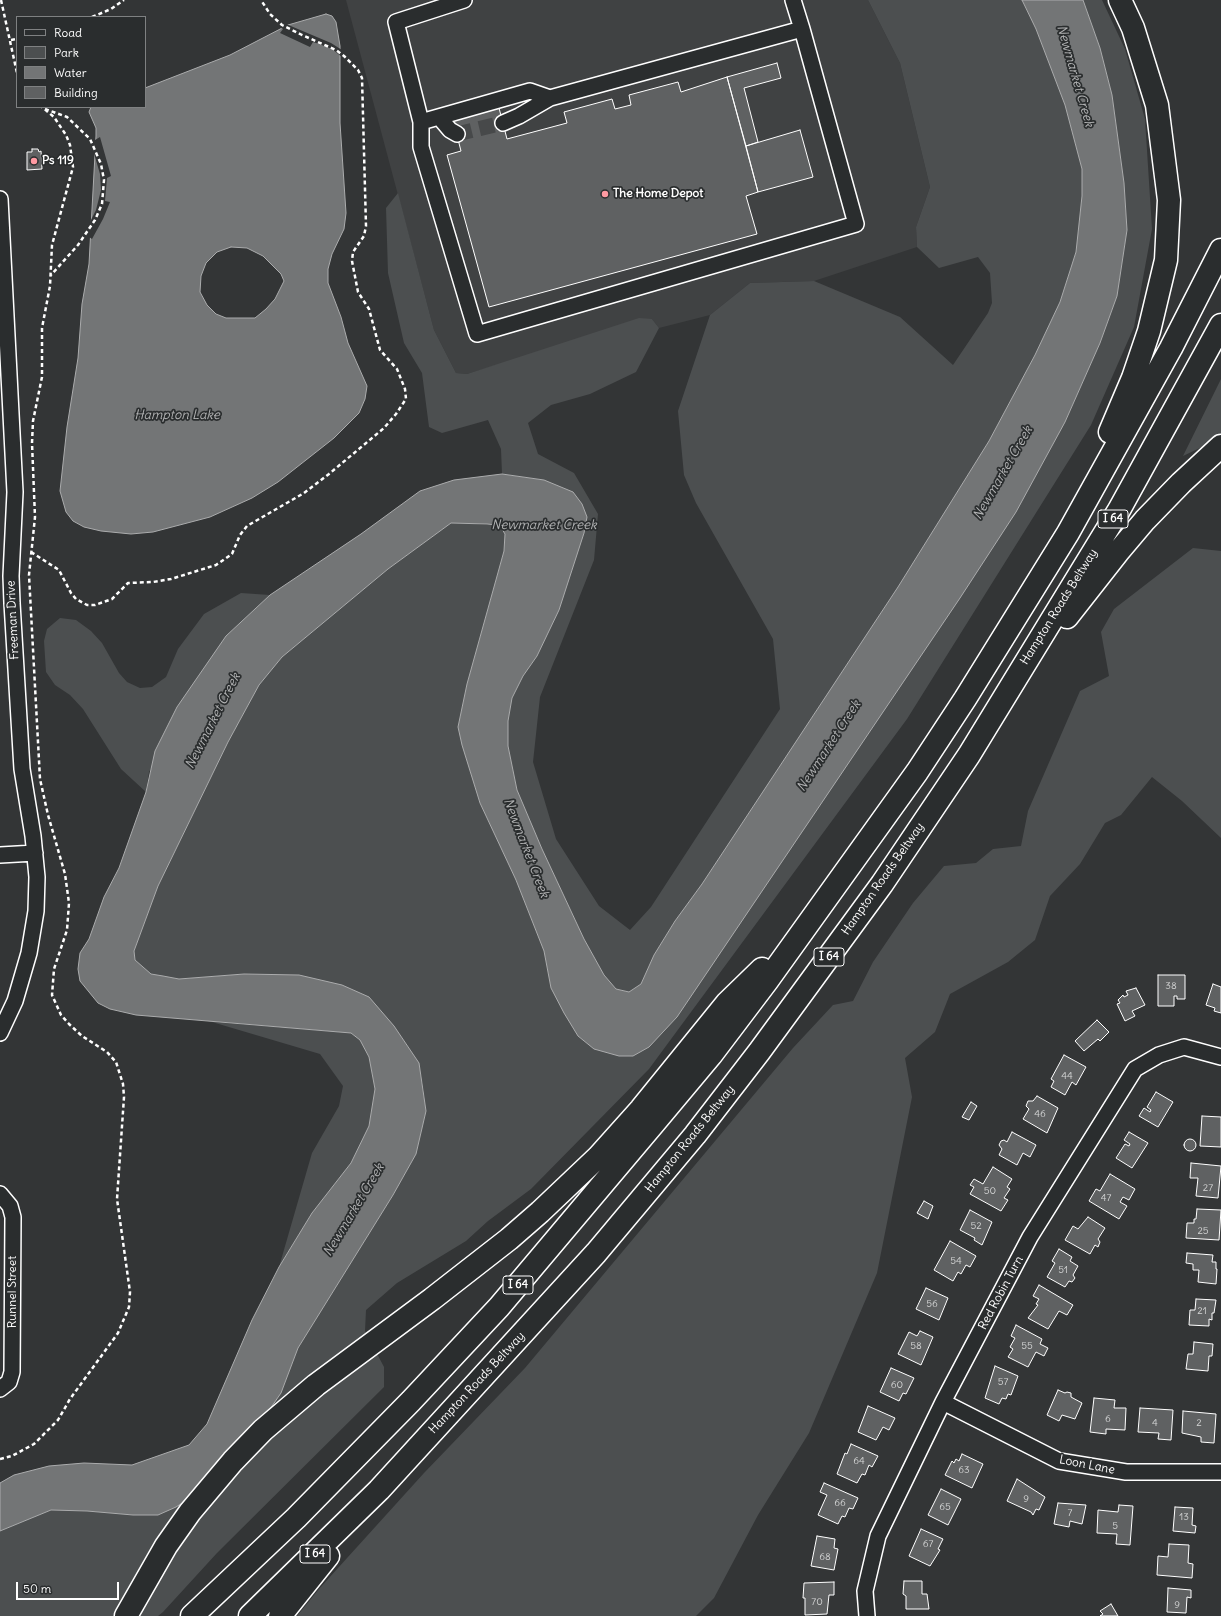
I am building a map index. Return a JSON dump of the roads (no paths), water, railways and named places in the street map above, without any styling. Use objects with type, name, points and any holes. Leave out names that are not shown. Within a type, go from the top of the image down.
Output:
[{"type":"highway","points":[[1068,533],[1133,378],[1148,331],[1166,260],[1169,200],[1157,105],[1133,28],[1120,0]]},
{"type":"highway","name":"I 64","points":[[192,1616],[296,1518],[412,1401],[499,1307],[710,1055],[810,923],[917,772],[1068,533],[1171,348],[1221,250]]},
{"type":"highway","name":"Hampton Roads Beltway","points":[[379,1490],[596,1253],[700,1129],[759,1052],[882,884],[969,755],[996,708],[1119,510],[1221,325]]},
{"type":"highway","points":[[996,708],[1118,552],[1198,467],[1221,446]]},
{"type":"highway","points":[[126,1616],[166,1546],[190,1512],[233,1461],[288,1408],[509,1239],[570,1184],[641,1108],[727,1003],[810,923]]},
{"type":"highway","points":[[280,1616],[379,1490]]},
{"type":"highway","name":"I 64","points":[[250,1616],[379,1490]]},
{"type":"street","points":[[459,1],[396,22],[421,122],[420,147],[477,334],[856,224],[793,0]]},
{"type":"street","points":[[503,123],[519,116],[550,98],[802,29]]},
{"type":"street","points":[[421,122],[530,91],[550,98]]},
{"type":"street","points":[[439,117],[450,130],[457,134]]},
{"type":"street","name":"Freeman Drive","points":[[0,208],[7,442],[15,515],[11,562],[12,596],[22,769],[35,853],[36,911],[30,953],[17,995],[0,1033]]},
{"type":"street","points":[[0,855],[35,853]]},
{"type":"street","name":"Red Robin Turn","points":[[868,1616],[864,1591],[878,1536],[943,1402],[1030,1237],[1135,1069],[1159,1055],[1184,1047],[1221,1057]]},
{"type":"street","name":"Runnel Street","points":[[0,1194],[10,1206],[13,1225],[12,1372],[9,1382],[0,1389]]},
{"type":"street","name":"Loon Lane","points":[[943,1402],[1059,1461],[1126,1472],[1221,1472]]},
{"type":"water","name":"Newmarket Creek","points":[[1022,0],[1083,0],[1100,48],[1112,95],[1124,183],[1127,230],[1117,296],[1100,343],[1065,422],[1016,512],[960,598],[677,1017],[649,1047],[633,1056],[619,1056],[594,1049],[578,1036],[564,1013],[551,988],[544,951],[516,880],[480,803],[462,745],[458,727],[467,684],[504,551],[505,534],[502,529],[497,525],[451,523],[388,569],[282,657],[259,685],[228,742],[158,886],[134,951],[135,960],[151,974],[179,979],[244,974],[299,975],[342,985],[369,997],[394,1026],[419,1063],[426,1111],[416,1154],[393,1195],[298,1348],[281,1393],[263,1419],[193,1496],[176,1507],[158,1515],[51,1510],[0,1531],[0,1483],[14,1475],[49,1466],[84,1463],[132,1465],[189,1445],[207,1424],[252,1320],[279,1267],[312,1213],[351,1163],[369,1126],[375,1089],[369,1057],[360,1040],[351,1033],[136,1015],[110,1009],[98,1003],[80,981],[78,969],[80,953],[89,939],[104,897],[119,868],[146,792],[155,751],[177,707],[226,636],[270,595],[361,534],[420,491],[454,480],[502,474],[544,480],[573,492],[582,504],[587,517],[584,533],[559,610],[537,656],[523,676],[512,698],[508,721],[508,746],[517,790],[542,849],[584,939],[604,975],[616,989],[629,992],[641,984],[654,955],[675,921],[702,884],[898,587],[989,441],[1035,355],[1060,302],[1076,252],[1082,196],[1082,169],[1065,105],[1036,29]]},
{"type":"water","name":"Hampton Lake","points":[[326,14],[332,16],[336,22],[340,46],[340,123],[346,213],[344,229],[332,254],[328,269],[328,283],[341,317],[348,343],[367,386],[365,399],[359,413],[334,438],[278,482],[252,498],[210,517],[153,532],[131,534],[101,531],[84,527],[73,521],[66,512],[60,491],[67,427],[78,358],[82,304],[89,264],[96,128],[89,112],[91,108],[146,108],[146,88],[230,55],[288,25]],"holes":[[[231,247],[247,248],[263,256],[281,274],[284,281],[275,299],[255,318],[226,318],[216,314],[207,305],[200,292],[201,276],[206,263],[217,252]]]},
{"type":"tunnel","points":[[457,134],[503,123]]},
{"type":"place","name":"Ps 119","points":[[34,161]]},
{"type":"place","name":"The Home Depot","points":[[605,194]]}]
